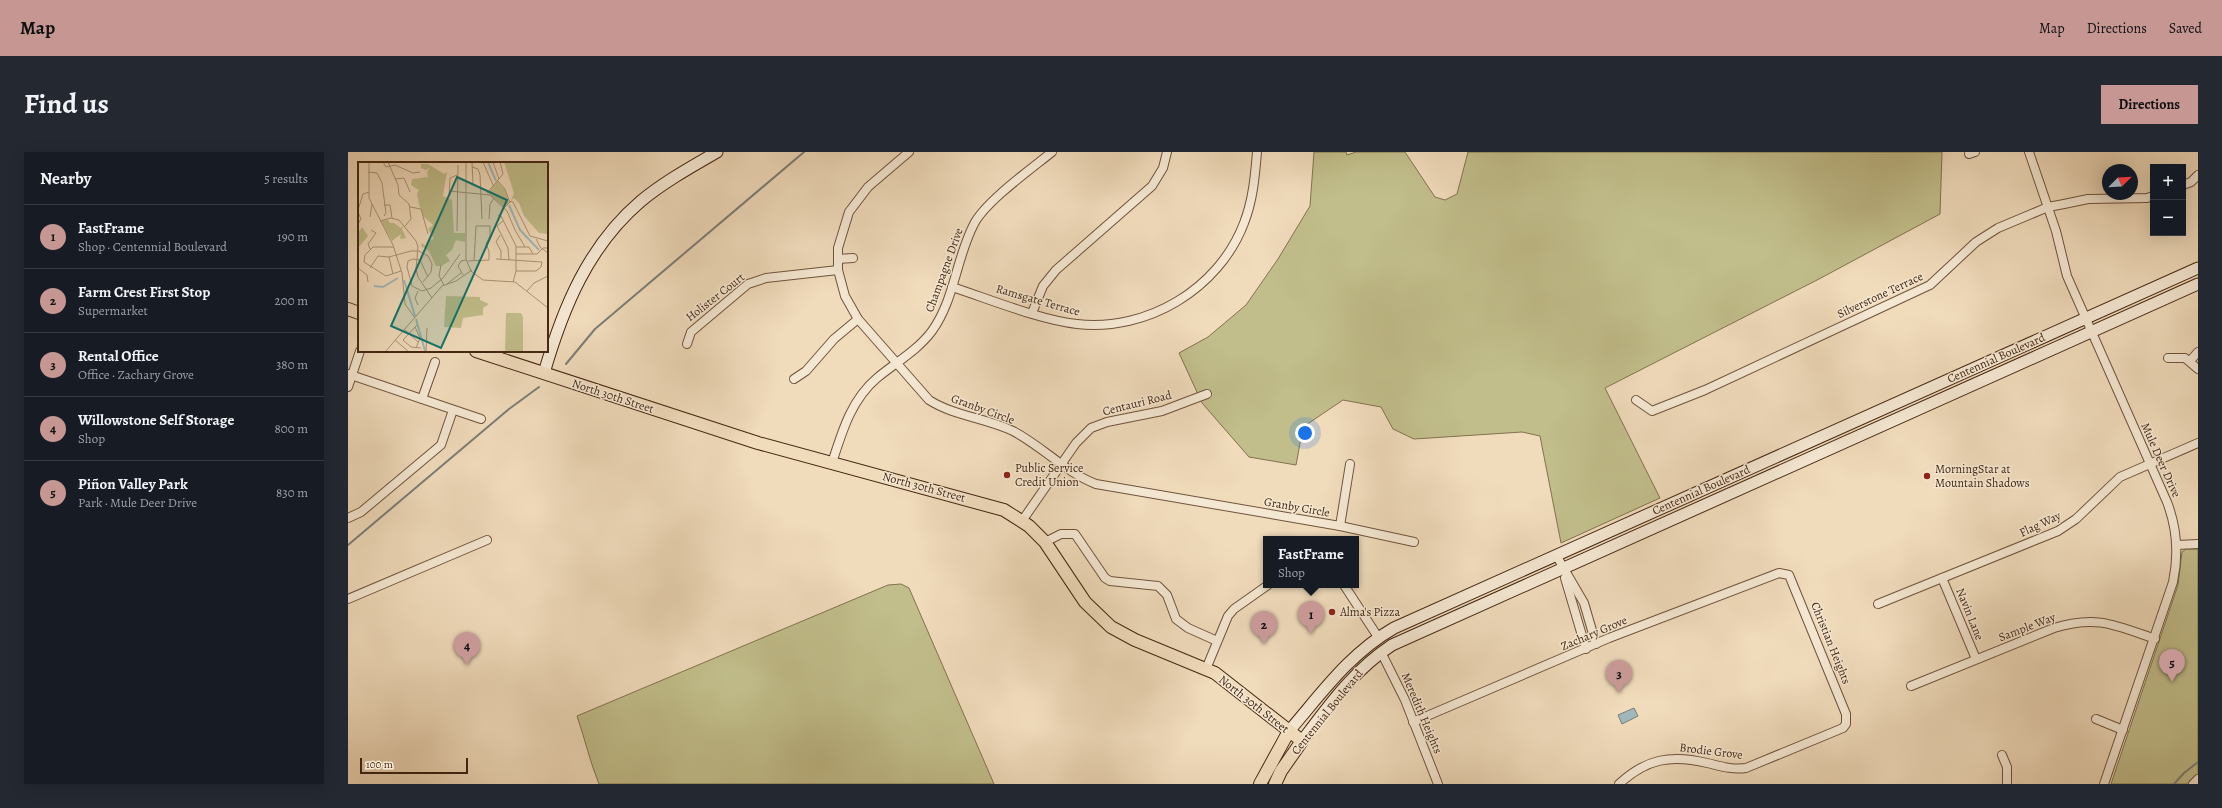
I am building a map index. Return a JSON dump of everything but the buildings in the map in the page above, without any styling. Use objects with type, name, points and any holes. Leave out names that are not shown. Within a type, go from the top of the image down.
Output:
[{"type":"main road","points":[[544,373],[570,298],[598,249],[624,216],[641,201],[682,172],[717,152]]},
{"type":"main road","name":"Centennial Boulevard","points":[[1260,784],[1289,731],[1343,667],[1378,637],[1411,620],[2198,268]]},
{"type":"main road","name":"Centennial Boulevard","points":[[1275,784],[1281,771],[1302,740],[1354,676],[1381,652],[1417,632],[2198,284]]},
{"type":"main road","points":[[348,309],[358,313]]},
{"type":"main road","name":"North 30th Street","points":[[479,352],[758,444],[995,506],[1022,521],[1045,542],[1085,602],[1111,627],[1134,640],[1206,669],[1224,679],[1302,740]]},
{"type":"street","name":"Granby Circle","points":[[909,152],[859,197],[844,224],[838,248],[838,270],[845,296],[858,318],[924,395],[935,404],[1012,431],[1088,481],[1110,487],[1340,526],[1414,542]]},
{"type":"street","name":"Champagne Drive","points":[[832,463],[845,422],[857,402],[876,379],[897,363],[931,332],[942,315],[970,232],[978,216],[1052,152]]},
{"type":"street","points":[[1032,313],[1043,286],[1056,270],[1152,186],[1163,168],[1167,152]]},
{"type":"street","name":"Ramsgate Terrace","points":[[952,287],[1032,313],[1076,324],[1121,323],[1152,315],[1195,290],[1227,254],[1244,224],[1252,195],[1257,152]]},
{"type":"street","name":"Mule Deer Drive","points":[[2029,152],[2048,207],[2067,276],[2084,319],[2171,512],[2177,545],[2174,578],[2155,639],[2104,784]]},
{"type":"street","points":[[2186,184],[2191,182],[2198,175]]},
{"type":"street","name":"Silverstone Terrace","points":[[1636,400],[1652,411],[1705,390],[1930,285],[1976,242],[1987,234],[2048,207],[2088,199],[2150,197]]},
{"type":"street","points":[[838,259],[853,258]]},
{"type":"street","name":"Holister Court","points":[[687,344],[691,332],[748,284],[766,278],[838,270]]},
{"type":"street","points":[[794,379],[806,372],[834,339],[858,318]]},
{"type":"street","points":[[348,387],[350,374],[360,352]]},
{"type":"street","points":[[2190,361],[2198,352]]},
{"type":"street","points":[[2168,358],[2185,358],[2198,370]]},
{"type":"street","points":[[422,399],[435,362]]},
{"type":"street","points":[[350,374],[481,419]]},
{"type":"street","name":"Centauri Road","points":[[1022,521],[1061,464],[1084,434],[1100,424],[1152,414],[1208,394]]},
{"type":"street","points":[[348,518],[361,512],[441,445],[453,410]]},
{"type":"street","name":"Flag Way","points":[[1878,604],[2058,531],[2076,519],[2114,482],[2149,464],[2198,443]]},
{"type":"street","points":[[1340,526],[1350,464]]},
{"type":"street","points":[[2076,519],[2083,525]]},
{"type":"street","points":[[1045,542],[1061,534],[1074,534],[1105,578],[1110,581],[1158,586],[1167,595],[1176,619],[1188,628],[1217,641]]},
{"type":"street","points":[[348,599],[487,540]]},
{"type":"street","points":[[2177,545],[2198,544]]},
{"type":"street","points":[[1556,555],[1562,568],[1584,603],[1596,644]]},
{"type":"street","points":[[1562,568],[1586,649]]},
{"type":"street","name":"Zachary Grove","points":[[1413,722],[1596,644],[1779,573],[1786,574]]},
{"type":"street","name":"Christian Heights","points":[[1786,574],[1792,578],[1846,714],[1846,724]]},
{"type":"street","name":"Navin Lane","points":[[1942,578],[1976,660]]},
{"type":"street","points":[[1206,669],[1228,616],[1234,609],[1264,588]]},
{"type":"street","points":[[1346,588],[1378,637]]},
{"type":"street","name":"Sample Way","points":[[1911,686],[2054,628],[2078,622],[2108,622],[2155,639]]},
{"type":"street","name":"Meredith Heights","points":[[1381,652],[1396,680],[1438,784]]},
{"type":"street","points":[[2096,720],[2123,730]]},
{"type":"street","name":"Brodie Grove","points":[[1619,784],[1637,769],[1664,760],[1691,759],[1729,768],[1746,768],[1839,731],[1846,724]]},
{"type":"street","points":[[2002,755],[2007,767],[2007,784]]},
{"type":"street","points":[[2193,784],[2198,779]]},
{"type":"shaded area","points":[[1314,152],[1346,152],[1347,155],[1356,152],[1405,152],[1435,197],[1445,200],[1457,194],[1468,152],[1942,152],[1940,214],[1819,279],[1605,388],[1660,498],[1561,543],[1540,436],[1522,432],[1414,439],[1393,429],[1381,407],[1343,400],[1303,427],[1296,465],[1249,457],[1202,403],[1179,353],[1208,337],[1246,305],[1278,259],[1310,206]]},
{"type":"shaded area","points":[[2186,549],[2198,549],[2198,775],[2188,784],[2111,784],[2178,585],[2182,552]]},
{"type":"shaded area","points":[[901,584],[909,588],[994,784],[599,784],[577,716],[888,585]]},
{"type":"water","points":[[1634,708],[1638,716],[1622,724],[1618,715]]},
{"type":"waterway","points":[[566,364],[595,329],[804,152]]},
{"type":"waterway","points":[[348,545],[509,409],[539,387]]},
{"type":"waterway","points":[[2174,784],[2184,773],[2198,762]]},
{"type":"place","name":"Public Service Credit Union","points":[[1007,475]]},
{"type":"place","name":"MorningStar at Mountain Shadows","points":[[1927,476]]},
{"type":"place","name":"Alma's Pizza","points":[[1332,612]]},
{"type":"place","name":"FastFrame","points":[[1311,634]]},
{"type":"place","name":"Farm Crest First Stop","points":[[1264,644]]},
{"type":"place","name":"Willowstone Self Storage","points":[[467,665]]},
{"type":"place","name":"Piñon Valley Park","points":[[2172,682]]},
{"type":"place","name":"Rental Office","points":[[1619,693]]}]
